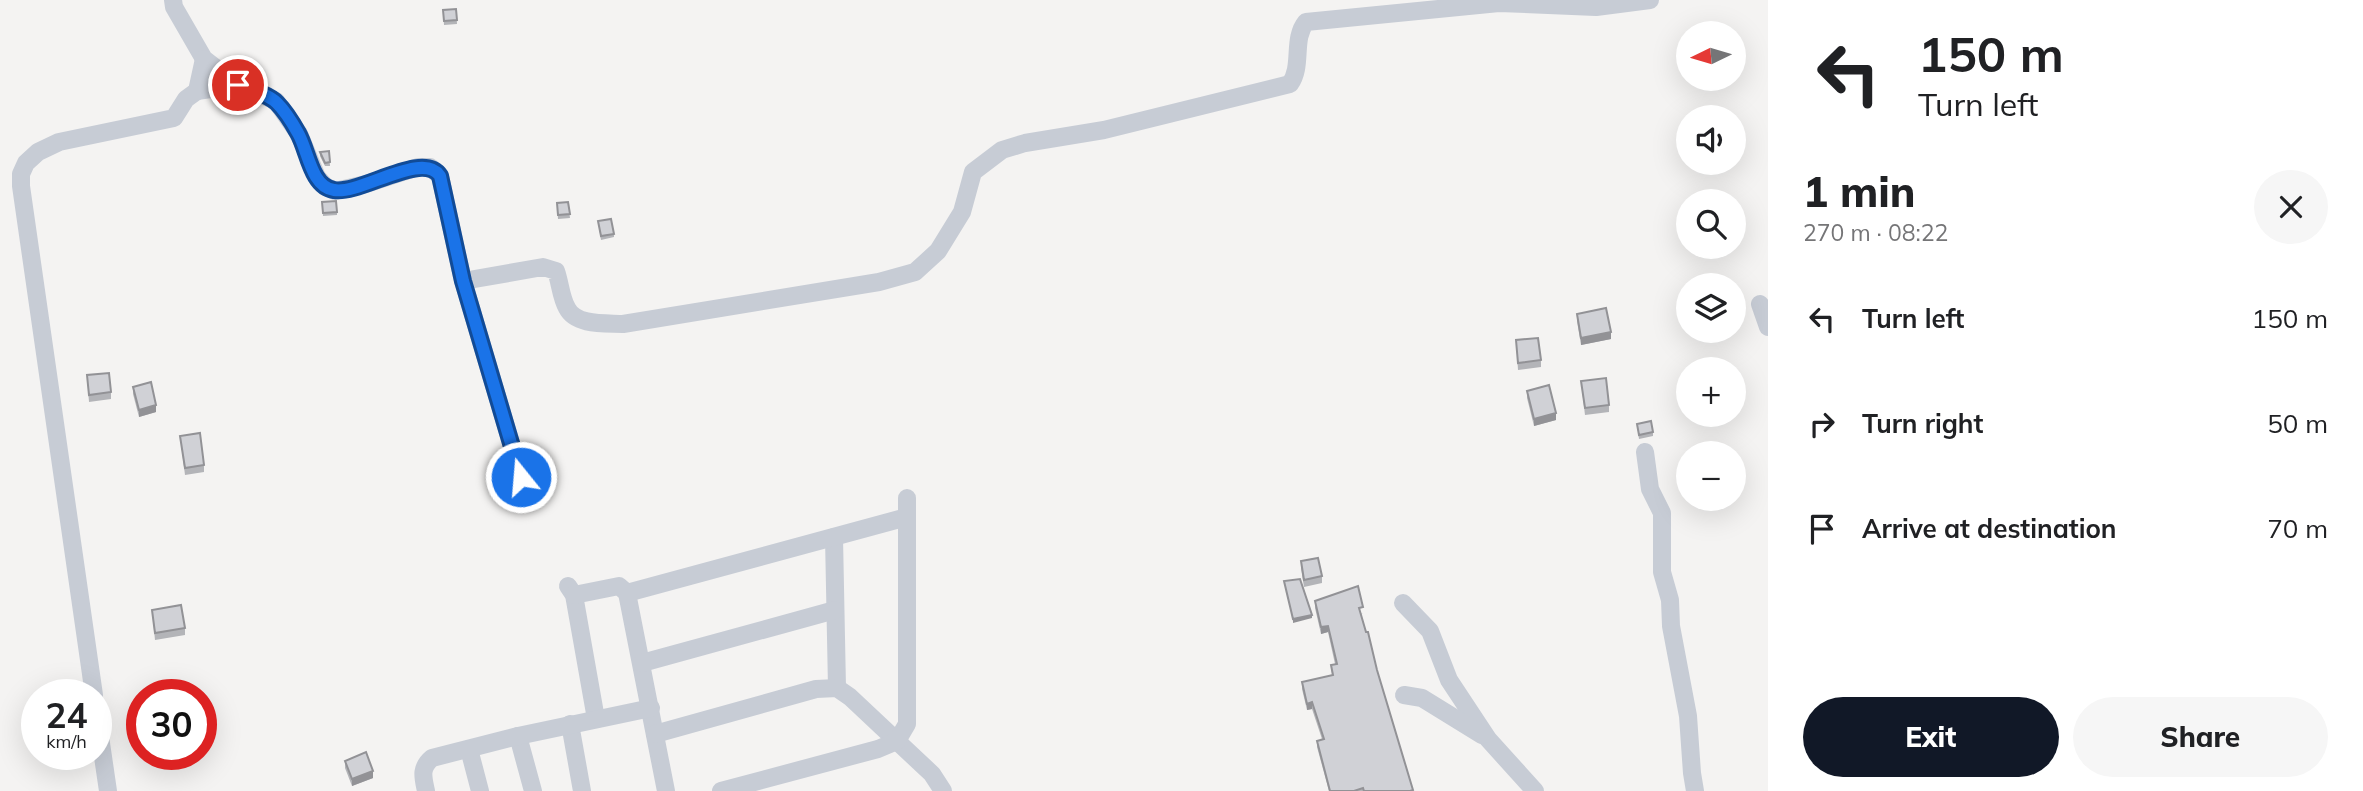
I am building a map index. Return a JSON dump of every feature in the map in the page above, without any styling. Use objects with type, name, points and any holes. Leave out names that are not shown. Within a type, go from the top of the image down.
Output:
[{"type":"street","points":[[173,0],[174,7],[204,59],[238,85],[276,101],[299,134],[317,177],[325,186],[335,191],[418,167],[430,167],[437,171],[463,281],[521,477]]},
{"type":"street","points":[[463,281],[543,267],[556,271],[567,309],[574,317],[585,321],[623,324],[879,282],[915,272],[938,251],[962,212],[973,172],[1002,150],[1104,130],[1290,84],[1296,76],[1300,29],[1306,22],[1499,3],[1596,7],[1650,0]]},
{"type":"street","points":[[197,91],[204,59]]},
{"type":"street","points":[[92,679],[21,174],[26,163],[38,152],[59,142],[174,118],[186,99],[197,91],[238,85]]},
{"type":"street","points":[[1760,304],[1768,327]]},
{"type":"street","points":[[1645,452],[1650,489],[1662,513],[1662,572],[1670,600],[1671,626],[1688,716],[1695,791]]},
{"type":"street","points":[[721,791],[878,749],[897,741],[908,724],[907,498]]},
{"type":"street","points":[[627,593],[907,517]]},
{"type":"street","points":[[834,537],[837,688]]},
{"type":"street","points":[[596,719],[571,590],[619,586],[627,593],[666,791]]},
{"type":"street","points":[[1404,603],[1430,631],[1449,681],[1488,739],[1535,791]]},
{"type":"street","points":[[642,663],[835,610]]},
{"type":"street","points":[[655,734],[816,689],[837,688],[932,774],[943,791]]},
{"type":"street","points":[[1405,695],[1422,698],[1488,739]]},
{"type":"street","points":[[426,791],[423,775],[425,764],[432,758],[570,724],[651,708]]},
{"type":"street","points":[[570,724],[582,791]]},
{"type":"street","points":[[518,736],[533,791]]},
{"type":"street","points":[[469,749],[480,791]]},
{"type":"street","points":[[105,770],[108,791]]},
{"type":"building","points":[[456,9],[457,20],[444,21],[443,10]]},
{"type":"building","points":[[329,151],[330,162],[325,163],[320,152]]},
{"type":"building","points":[[336,201],[337,212],[323,213],[322,202]]},
{"type":"building","points":[[568,202],[570,214],[558,215],[557,203]]},
{"type":"building","points":[[611,219],[614,234],[601,236],[598,221]]},
{"type":"building","points":[[1606,308],[1611,332],[1581,338],[1577,314]]},
{"type":"building","points":[[1538,338],[1541,360],[1518,363],[1516,340]]},
{"type":"building","points":[[109,373],[111,392],[89,395],[87,375]]},
{"type":"building","points":[[1606,378],[1609,405],[1585,408],[1581,381]]},
{"type":"building","points":[[151,382],[156,405],[139,410],[133,387]]},
{"type":"building","points":[[1549,385],[1556,413],[1534,419],[1527,391]]},
{"type":"building","points":[[1651,421],[1653,432],[1639,435],[1637,424]]},
{"type":"building","points":[[200,433],[204,465],[185,468],[180,436]]},
{"type":"building","points":[[1318,558],[1322,576],[1304,580],[1301,561]]},
{"type":"building","points":[[1300,579],[1312,615],[1293,619],[1284,581]]},
{"type":"building","points":[[1358,586],[1363,607],[1359,608],[1413,790],[1410,791],[1364,791],[1363,788],[1354,791],[1330,791],[1317,741],[1324,739],[1312,702],[1307,704],[1302,682],[1333,675],[1331,665],[1337,664],[1328,626],[1321,627],[1315,601]]},
{"type":"building","points":[[181,605],[185,628],[155,633],[152,610]]},
{"type":"building","points":[[366,752],[373,771],[352,779],[345,761]]},
{"type":"route","points":[[238,85],[276,101],[299,134],[317,177],[325,186],[335,191],[418,167],[430,167],[437,171],[463,281],[521,477]]}]
